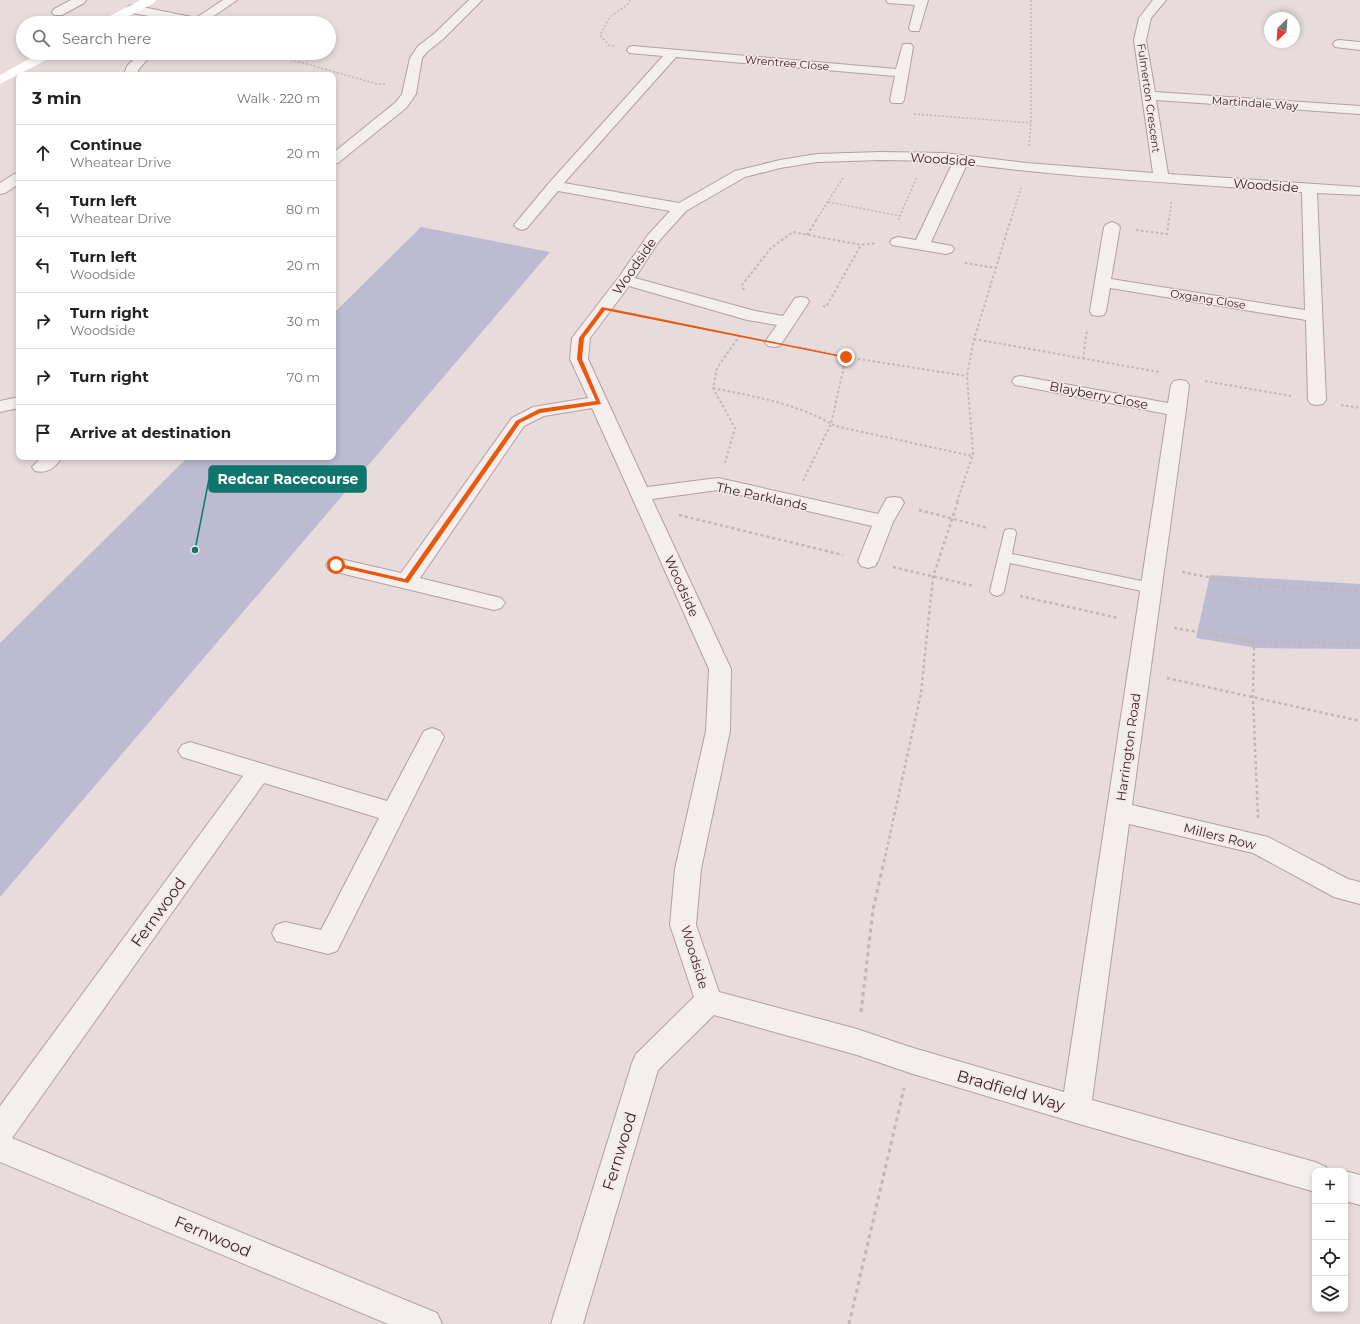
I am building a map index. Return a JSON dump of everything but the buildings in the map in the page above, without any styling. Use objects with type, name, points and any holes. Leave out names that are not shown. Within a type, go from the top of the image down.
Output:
[{"type":"main road","points":[[119,16],[150,0]]},
{"type":"main road","points":[[0,80],[37,60]]},
{"type":"street","points":[[58,12],[80,0]]},
{"type":"street","points":[[207,16],[231,0]]},
{"type":"street","points":[[336,158],[400,105],[409,94],[416,58],[422,49],[439,36],[476,0]]},
{"type":"street","points":[[892,0],[921,1],[915,28]]},
{"type":"street","name":"Fulmerton Crescent","points":[[1160,0],[1153,6],[1142,22],[1140,40],[1161,178]]},
{"type":"street","points":[[133,8],[167,16]]},
{"type":"street","points":[[1339,44],[1360,46]]},
{"type":"street","points":[[897,100],[907,47]]},
{"type":"street","name":"Wrentree Close","points":[[633,50],[902,73]]},
{"type":"street","points":[[522,225],[554,186],[672,53]]},
{"type":"street","points":[[132,72],[132,69],[140,60]]},
{"type":"street","name":"Martindale Way","points":[[1149,96],[1360,110]]},
{"type":"street","name":"Woodside","points":[[709,1000],[683,925],[688,869],[718,731],[720,670],[579,359],[581,338],[625,280],[653,238],[681,208],[740,174],[817,158],[856,156],[962,159],[1027,167],[1161,178],[1360,191]]},
{"type":"street","points":[[921,246],[962,159]]},
{"type":"street","points":[[0,190],[16,178]]},
{"type":"street","points":[[554,186],[681,208]]},
{"type":"street","points":[[1309,188],[1317,400]]},
{"type":"street","points":[[1098,311],[1112,227]]},
{"type":"street","points":[[893,242],[946,249]]},
{"type":"street","points":[[625,280],[753,316],[788,322]]},
{"type":"street","name":"Oxgang Close","points":[[1103,282],[1313,316]]},
{"type":"street","points":[[774,342],[801,302]]},
{"type":"street","name":"Blayberry Close","points":[[1021,381],[1177,410]]},
{"type":"street","name":"Harrington Road","points":[[1076,1109],[1180,385]]},
{"type":"street","points":[[406,582],[518,422],[539,411],[599,402]]},
{"type":"street","name":"The Parklands","points":[[640,494],[718,484],[883,522]]},
{"type":"street","points":[[868,561],[883,522],[894,503]]},
{"type":"street","points":[[336,565],[494,603]]},
{"type":"street","points":[[285,932],[328,943],[432,737]]},
{"type":"street","points":[[190,751],[393,813]]},
{"type":"street","name":"Fernwood","points":[[0,1130],[259,772]]},
{"type":"street","name":"Millers Row","points":[[1119,812],[1259,844],[1343,889],[1360,893]]},
{"type":"street","name":"Bradfield Way","points":[[709,1000],[857,1042],[910,1060],[1076,1109],[1312,1176]]},
{"type":"street","name":"Fernwood","points":[[567,1324],[646,1063],[709,1000]]},
{"type":"street","name":"Fernwood","points":[[0,1147],[426,1324]]},
{"type":"street","points":[[1348,1187],[1360,1190]]},
{"type":"lane","points":[[997,591],[1010,533]]},
{"type":"lane","points":[[1004,557],[1153,577]]},
{"type":"path","points":[[630,0],[627,5],[610,17],[600,35],[609,45],[633,50]]},
{"type":"path","points":[[857,1042],[873,910],[921,693],[933,577],[972,456],[966,376],[974,339],[1027,167],[1031,123],[1031,0]]},
{"type":"path","points":[[293,60],[335,72]]},
{"type":"path","points":[[336,72],[377,84],[411,84]]},
{"type":"path","points":[[897,100],[894,113],[1031,123]]},
{"type":"path","points":[[808,235],[856,156]]},
{"type":"path","points":[[718,484],[736,428],[713,388],[717,368],[753,316],[742,285],[771,248],[793,232],[861,244],[893,242],[900,216],[925,157]]},
{"type":"path","points":[[1112,227],[1167,234],[1172,198]]},
{"type":"path","points":[[828,202],[900,216]]},
{"type":"path","points":[[801,302],[826,307],[861,244]]},
{"type":"path","points":[[604,308],[724,333]]},
{"type":"path","points":[[739,336],[846,357],[966,376]]},
{"type":"path","points":[[803,481],[831,424],[846,357]]},
{"type":"path","points":[[713,388],[778,402],[818,415],[835,426],[972,456]]},
{"type":"path","points":[[725,462],[732,464]]},
{"type":"path","points":[[796,479],[811,483]]},
{"type":"path","points":[[894,503],[952,520],[1010,533]]},
{"type":"path","points":[[1153,577],[1249,585],[1360,591]]},
{"type":"path","points":[[1254,641],[1253,698],[1259,844]]},
{"type":"path","points":[[1139,671],[1360,721]]},
{"type":"path","points":[[849,1324],[910,1060]]},
{"type":"shaded area","points":[[421,227],[550,252],[0,897],[0,643],[185,460],[336,460],[336,311]]},
{"type":"shaded area","points":[[1210,575],[1360,584],[1360,649],[1257,648],[1196,638]]},
{"type":"place","name":"Redcar Racecourse","points":[[195,550]]},
{"type":"route","points":[[336,565],[406,582],[518,422],[539,411],[599,402],[579,359],[581,338],[604,308],[846,357]]}]
